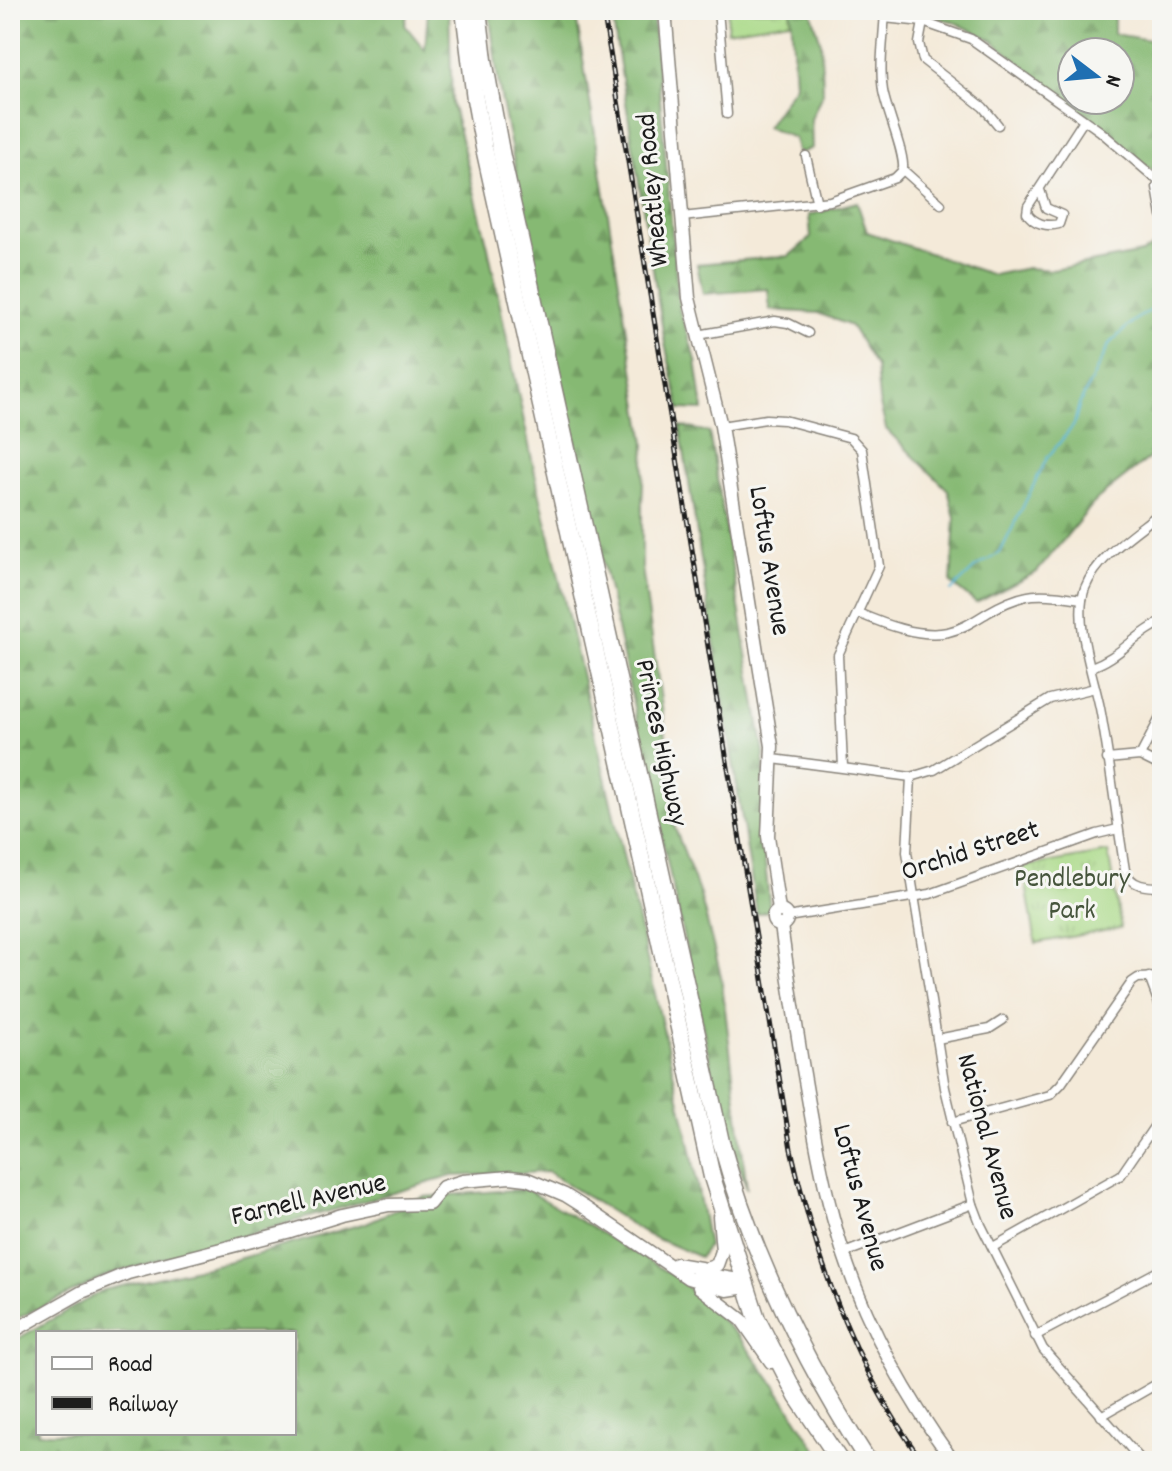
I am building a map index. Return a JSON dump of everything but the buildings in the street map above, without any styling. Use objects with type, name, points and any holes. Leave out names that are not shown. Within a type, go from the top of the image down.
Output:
[{"type":"highway","name":"Princes Highway","points":[[464,10],[484,148],[712,1177],[757,1319],[791,1386],[840,1461]]},
{"type":"highway","name":"Princes Highway","points":[[478,10],[492,108],[510,195],[711,1102],[737,1195],[783,1308],[831,1402],[868,1461]]},
{"type":"highway","points":[[737,1195],[755,1265],[746,1283],[769,1292],[783,1308]]},
{"type":"highway","points":[[774,1353],[771,1331],[777,1325],[783,1328],[810,1375],[831,1402]]},
{"type":"street","name":"Wheatley Road","points":[[665,10],[689,298],[706,363]]},
{"type":"street","points":[[718,10],[727,114]]},
{"type":"street","points":[[682,217],[817,204],[895,178],[903,170],[903,161],[881,79],[885,14],[923,22],[971,39],[1100,131],[1160,184],[1157,187],[1162,216]]},
{"type":"street","points":[[923,22],[919,49],[923,60],[983,107],[998,125]]},
{"type":"street","points":[[1040,190],[1046,208],[1062,215],[1059,224],[1037,222],[1027,213],[1028,206],[1084,120]]},
{"type":"street","points":[[806,156],[817,204]]},
{"type":"street","points":[[903,170],[941,204]]},
{"type":"street","points":[[698,335],[775,321],[788,323],[808,333]]},
{"type":"street","name":"Loftus Avenue","points":[[706,363],[721,426],[773,759],[768,836],[783,918],[815,1143],[834,1221],[870,1320],[923,1418],[953,1461]]},
{"type":"street","points":[[721,426],[774,419],[851,438],[859,443],[866,467],[879,566],[842,645],[837,663],[845,757],[843,767]]},
{"type":"street","points":[[1162,511],[1100,563],[1086,585],[1082,599],[1125,870],[1130,879],[1140,885],[1162,887]]},
{"type":"street","points":[[858,613],[910,630],[946,633],[966,626],[1018,597],[1046,593],[1082,599]]},
{"type":"street","points":[[1091,667],[1113,658],[1162,622]]},
{"type":"street","points":[[773,759],[911,777],[934,770],[1050,699],[1095,688]]},
{"type":"street","points":[[1140,756],[1162,714]]},
{"type":"street","points":[[1107,759],[1140,756],[1162,767]]},
{"type":"street","name":"National Avenue","points":[[911,777],[907,841],[914,897],[952,1122],[973,1204],[1043,1349],[1142,1461]]},
{"type":"street","name":"Orchid Street","points":[[783,918],[930,894],[1118,829]]},
{"type":"street","points":[[1149,977],[1162,1012]]},
{"type":"street","points":[[952,1122],[1050,1095],[1061,1084],[1132,982],[1162,977]]},
{"type":"street","points":[[937,1039],[989,1029],[1003,1020]]},
{"type":"street","points":[[993,1247],[1121,1175],[1162,1115]]},
{"type":"street","name":"Farnell Avenue","points":[[10,1333],[82,1292],[128,1273],[365,1210],[389,1205],[429,1204],[443,1187],[463,1181],[510,1177],[543,1185],[584,1207],[678,1269],[746,1283]]},
{"type":"street","points":[[678,1269],[706,1269],[716,1266],[720,1260],[722,1239],[712,1177]]},
{"type":"street","points":[[844,1253],[973,1204]]},
{"type":"street","points":[[678,1269],[742,1320],[791,1386]]},
{"type":"street","points":[[1035,1336],[1162,1269]]},
{"type":"street","points":[[1101,1416],[1162,1381]]},
{"type":"green space","points":[[10,10],[408,10],[405,25],[425,50],[428,10],[449,10],[452,103],[488,247],[532,460],[691,1150],[708,1246],[700,1257],[648,1235],[548,1172],[452,1176],[110,1274],[10,1322]]},
{"type":"green space","points":[[489,10],[575,10],[645,443],[642,568],[669,756],[672,820],[700,895],[721,976],[747,1189],[719,1103],[526,222],[499,87]]},
{"type":"green space","points":[[611,10],[652,10],[679,309],[696,360],[703,410],[680,409],[665,344]]},
{"type":"green space","points":[[728,10],[790,10],[791,21],[727,31]]},
{"type":"green space","points":[[791,10],[811,10],[821,43],[823,92],[811,119],[812,148],[798,154],[794,138],[766,127],[795,85]]},
{"type":"green space","points":[[895,10],[1114,10],[1114,34],[1126,36],[1056,36],[1056,92],[992,40],[952,21]]},
{"type":"green space","points":[[1136,38],[1162,42],[1162,179],[1085,116],[1136,116]]},
{"type":"green space","points":[[857,202],[867,232],[993,275],[1027,268],[1053,270],[1142,253],[1162,240],[1162,448],[1097,499],[1037,572],[976,603],[951,583],[955,518],[948,490],[886,429],[876,367],[851,326],[818,313],[770,310],[768,289],[703,294],[697,264],[789,256],[811,237],[809,215]]},
{"type":"green space","points":[[680,426],[709,432],[764,753],[762,834],[770,910],[757,914]]},
{"type":"green space","name":"Pendlebury Park","points":[[1108,852],[1121,928],[1036,943],[1023,867]]},
{"type":"green space","points":[[526,1189],[679,1279],[739,1337],[777,1388],[824,1461],[10,1461],[10,1343],[104,1290],[223,1263],[366,1223],[423,1197]]},
{"type":"waterway","points":[[951,591],[976,567],[1000,553],[1047,458],[1074,425],[1079,405],[1110,343],[1136,319],[1162,304]]},
{"type":"railway","points":[[603,10],[791,1149],[813,1232],[841,1312],[877,1388],[922,1461]]}]
